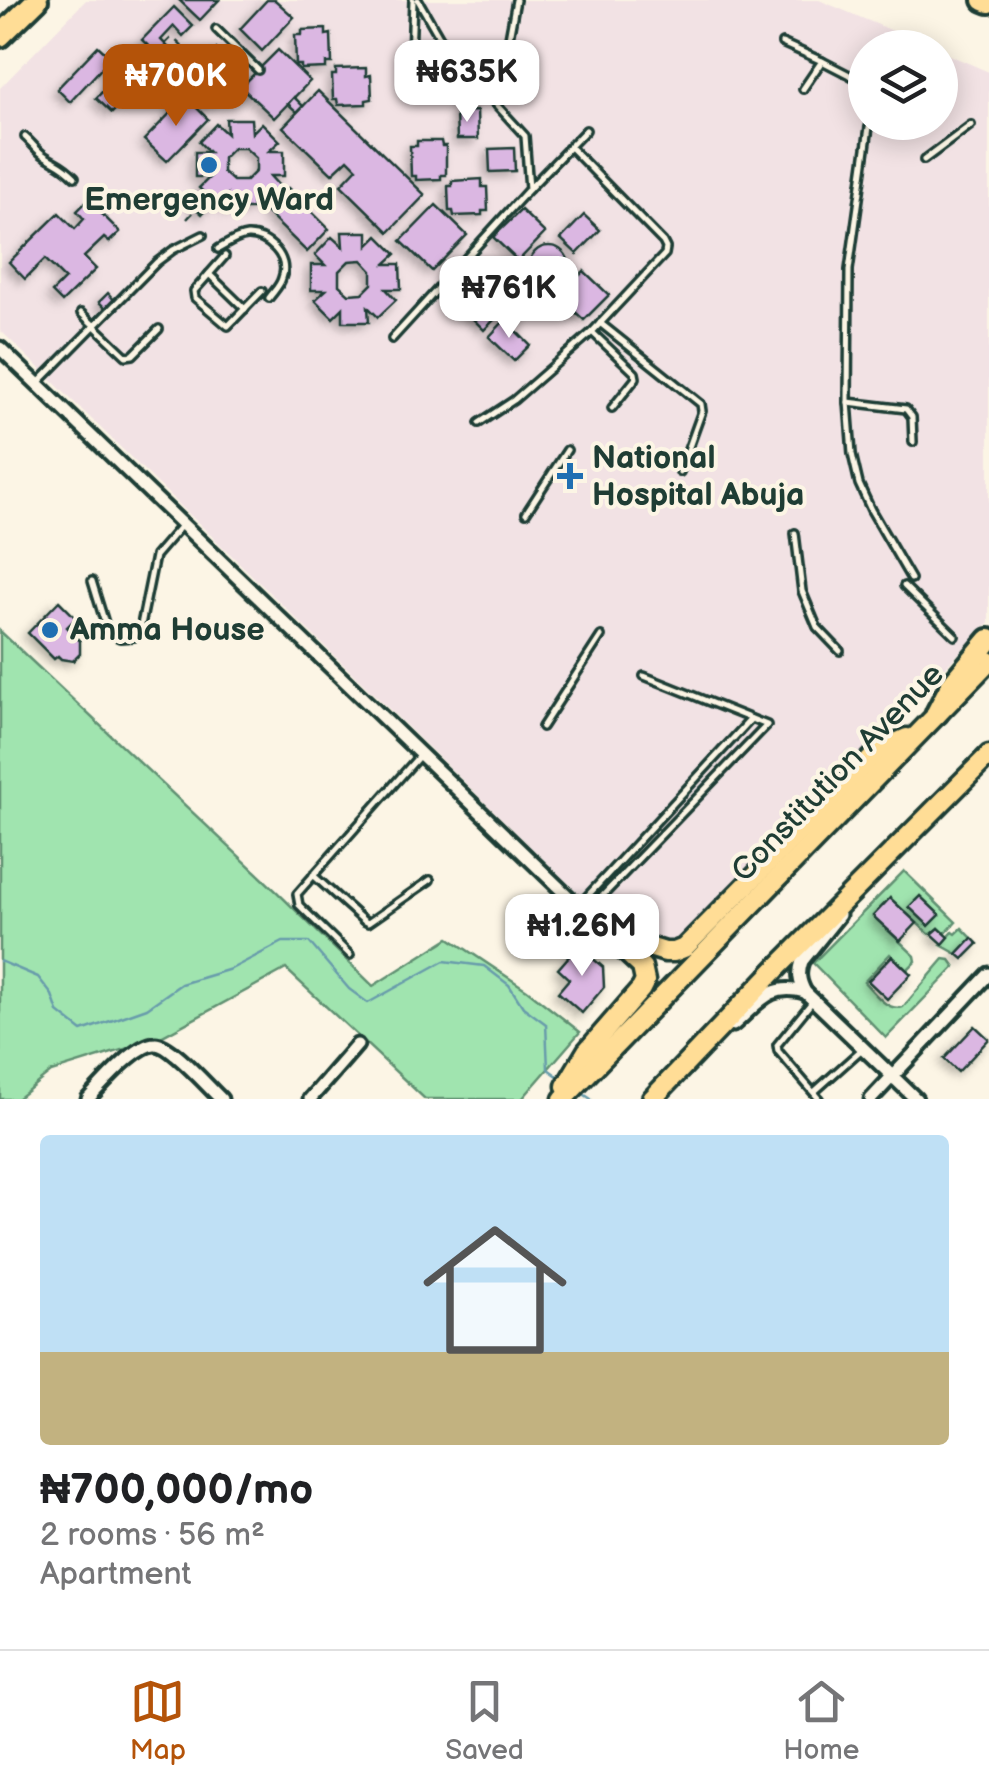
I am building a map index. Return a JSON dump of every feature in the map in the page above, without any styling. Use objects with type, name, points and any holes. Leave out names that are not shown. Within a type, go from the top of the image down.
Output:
[{"type":"highway","points":[[0,36],[36,0]]},
{"type":"highway","points":[[937,713],[952,684],[989,640]]},
{"type":"main road","name":"Constitution Avenue","points":[[561,1099],[625,1022],[989,660]]},
{"type":"main road","points":[[607,934],[665,952],[684,948],[873,757],[917,734]]},
{"type":"main road","points":[[652,1099],[989,755]]},
{"type":"main road","points":[[607,934],[644,972],[645,980],[625,1022]]},
{"type":"street","points":[[0,348],[607,934]]},
{"type":"street","points":[[854,892],[802,960],[800,982],[809,996],[916,1099]]},
{"type":"street","points":[[871,1099],[989,974]]},
{"type":"street","points":[[708,1042],[772,991],[783,988],[809,996]]},
{"type":"street","points":[[88,1099],[127,1060],[155,1044],[169,1050],[222,1099]]},
{"type":"street","points":[[310,1099],[357,1046]]},
{"type":"lane","points":[[410,84],[416,0]]},
{"type":"lane","points":[[416,0],[448,52],[525,136],[528,189]]},
{"type":"lane","points":[[497,102],[516,0]]},
{"type":"lane","points":[[216,29],[258,70]]},
{"type":"lane","points":[[782,43],[848,74]]},
{"type":"lane","points":[[804,89],[822,61]]},
{"type":"lane","points":[[924,160],[970,125]]},
{"type":"lane","points":[[392,339],[586,130]]},
{"type":"lane","points":[[25,137],[42,154],[59,160],[74,176]]},
{"type":"lane","points":[[867,140],[848,270],[852,454],[870,510],[911,579]]},
{"type":"lane","points":[[480,423],[514,400],[592,332],[662,260],[666,248],[570,147]]},
{"type":"lane","points":[[37,384],[157,262],[203,234]]},
{"type":"lane","points":[[218,249],[244,236],[268,242],[283,260],[284,277],[269,298]]},
{"type":"lane","points":[[225,256],[194,291],[195,298],[224,325],[230,324],[262,291]]},
{"type":"lane","points":[[209,274],[246,308]]},
{"type":"lane","points":[[80,313],[130,357],[158,329]]},
{"type":"lane","points":[[600,323],[701,404],[702,411],[680,472]]},
{"type":"lane","points":[[592,332],[635,373],[636,378],[612,408]]},
{"type":"lane","points":[[848,402],[906,409],[912,417],[913,442]]},
{"type":"lane","points":[[526,512],[567,450]]},
{"type":"lane","points":[[92,582],[108,633],[120,638],[134,636],[140,630],[155,556],[182,525]]},
{"type":"lane","points":[[795,533],[802,591],[817,627],[840,651]]},
{"type":"lane","points":[[904,586],[955,636]]},
{"type":"lane","points":[[542,726],[601,636]]},
{"type":"lane","points":[[581,910],[767,725],[644,676]]},
{"type":"lane","points":[[581,910],[751,719]]},
{"type":"lane","points":[[350,955],[299,905],[296,894],[420,755]]},
{"type":"lane","points":[[312,875],[368,923],[430,880]]},
{"type":"lane","points":[[809,996],[777,1046],[780,1056],[820,1099]]},
{"type":"lane","points":[[814,1092],[863,1048]]},
{"type":"path","points":[[165,44],[172,37],[192,55]]},
{"type":"path","points":[[186,219],[208,196]]},
{"type":"shaded area","name":"National Hospital Abuja","points":[[86,0],[819,0],[890,30],[848,30],[848,140],[958,140],[958,59],[989,72],[989,622],[675,948],[612,926],[0,330],[0,88]]},
{"type":"green space","points":[[0,631],[373,986],[449,938],[527,990],[580,1032],[522,1099],[425,1099],[286,969],[157,1039],[51,1072],[17,1099],[0,1099]]},
{"type":"green space","points":[[904,871],[956,922],[945,934],[939,928],[929,934],[890,898],[874,917],[916,961],[907,970],[890,954],[864,982],[887,1004],[897,1008],[903,1007],[944,959],[955,967],[886,1038],[813,963]]},
{"type":"green space","points":[[962,928],[972,938],[957,954],[941,945],[953,932],[956,934]]},
{"type":"building","points":[[179,0],[219,0],[200,20]]},
{"type":"building","points":[[267,0],[275,0],[294,17],[262,51],[240,29]]},
{"type":"building","points":[[174,7],[193,26],[183,36],[174,26],[161,40],[170,49],[161,58],[142,40]]},
{"type":"building","points":[[326,29],[326,35],[331,34],[332,63],[326,63],[326,68],[301,69],[301,65],[296,65],[295,35],[302,35],[302,30]]},
{"type":"building","points":[[98,46],[111,58],[70,102],[57,89]]},
{"type":"building","points":[[217,49],[242,73],[209,106],[185,82]]},
{"type":"building","points":[[278,50],[310,81],[274,118],[241,87]]},
{"type":"building","points":[[366,68],[366,76],[371,75],[372,99],[366,100],[366,104],[338,105],[337,99],[333,99],[332,75],[336,75],[336,69]]},
{"type":"building","points":[[123,71],[138,86],[112,113],[96,98]]},
{"type":"building","points":[[318,91],[425,195],[389,232],[341,185],[357,168],[348,159],[332,174],[283,127]]},
{"type":"building","points":[[186,97],[208,119],[167,161],[144,140]]},
{"type":"building","points":[[294,97],[303,106],[297,112],[288,104]]},
{"type":"building","points":[[477,111],[478,139],[457,139],[456,112]]},
{"type":"building","name":"Emergency Ward","points":[[226,119],[251,119],[252,133],[262,123],[280,141],[269,151],[284,151],[284,176],[270,176],[280,187],[262,205],[252,194],[253,209],[227,209],[227,195],[217,205],[199,188],[210,177],[195,177],[195,152],[209,152],[199,142],[216,124],[227,134]],"holes":[[[233,148],[245,148],[256,158],[256,171],[246,181],[233,181],[223,172],[223,158]]]},
{"type":"building","points":[[417,141],[441,141],[446,146],[446,175],[441,175],[441,179],[416,180],[416,176],[411,176],[410,146],[417,146]]},
{"type":"building","points":[[514,148],[515,171],[490,172],[489,149]]},
{"type":"building","points":[[482,179],[482,187],[487,187],[488,211],[482,211],[482,215],[454,216],[449,211],[448,186],[452,186],[452,181]]},
{"type":"building","points":[[288,188],[329,229],[307,252],[265,211]]},
{"type":"building","points":[[202,193],[212,203],[202,214],[191,204]]},
{"type":"building","points":[[88,200],[120,232],[109,242],[104,238],[84,257],[96,269],[62,302],[52,292],[65,279],[45,259],[25,279],[9,262],[59,213],[75,229],[84,219],[77,211]]},
{"type":"building","points":[[436,205],[467,235],[432,271],[401,241]]},
{"type":"building","points":[[521,210],[545,233],[518,261],[493,237]]},
{"type":"building","points":[[584,215],[600,230],[577,254],[561,239]]},
{"type":"building","points":[[342,232],[368,232],[368,246],[378,236],[396,254],[385,264],[400,264],[401,289],[386,289],[396,300],[378,317],[368,307],[369,322],[343,322],[343,308],[333,318],[315,300],[326,290],[311,290],[311,265],[325,265],[315,255],[332,237],[343,247]],"holes":[[[362,260],[372,271],[372,284],[363,293],[349,294],[339,285],[339,271],[349,261]]]},
{"type":"building","points":[[549,246],[563,252],[569,266],[563,280],[549,286],[535,280],[529,266],[535,252]]},
{"type":"building","points":[[486,261],[528,300],[511,318],[469,279]]},
{"type":"building","points":[[584,271],[609,295],[584,320],[559,297]]},
{"type":"building","points":[[468,281],[501,313],[484,330],[451,297]]},
{"type":"building","points":[[108,293],[115,301],[107,310],[99,302]]},
{"type":"building","points":[[505,320],[530,345],[514,361],[489,337]]},
{"type":"building","name":"Amma House","points":[[59,601],[76,618],[67,627],[80,641],[80,654],[73,661],[58,656],[54,659],[28,633]]},
{"type":"building","points":[[920,896],[940,915],[929,926],[909,907]]},
{"type":"building","points":[[890,898],[917,923],[900,941],[873,916]]},
{"type":"building","points":[[939,928],[949,937],[943,944],[932,934]]},
{"type":"building","points":[[972,938],[978,944],[963,959],[957,954]]},
{"type":"building","points":[[578,946],[603,967],[604,987],[582,1013],[558,992],[569,979],[558,969]]},
{"type":"building","points":[[892,956],[911,974],[887,999],[868,981]]},
{"type":"building","points":[[975,1026],[989,1039],[958,1072],[944,1059]]},
{"type":"waterway","points":[[0,961],[38,977],[52,995],[58,1012],[82,1031],[147,1008],[181,984],[231,969],[283,942],[309,942],[349,989],[368,1003],[444,961],[484,966],[509,985],[523,1007],[546,1024],[548,1069],[559,1077]]},
{"type":"waterway","points":[[582,1093],[591,1099]]},
{"type":"place","name":"Emergency Ward","points":[[209,165]]},
{"type":"place","name":"National Hospital Abuja","points":[[570,476]]},
{"type":"place","name":"Amma House","points":[[50,630]]}]
